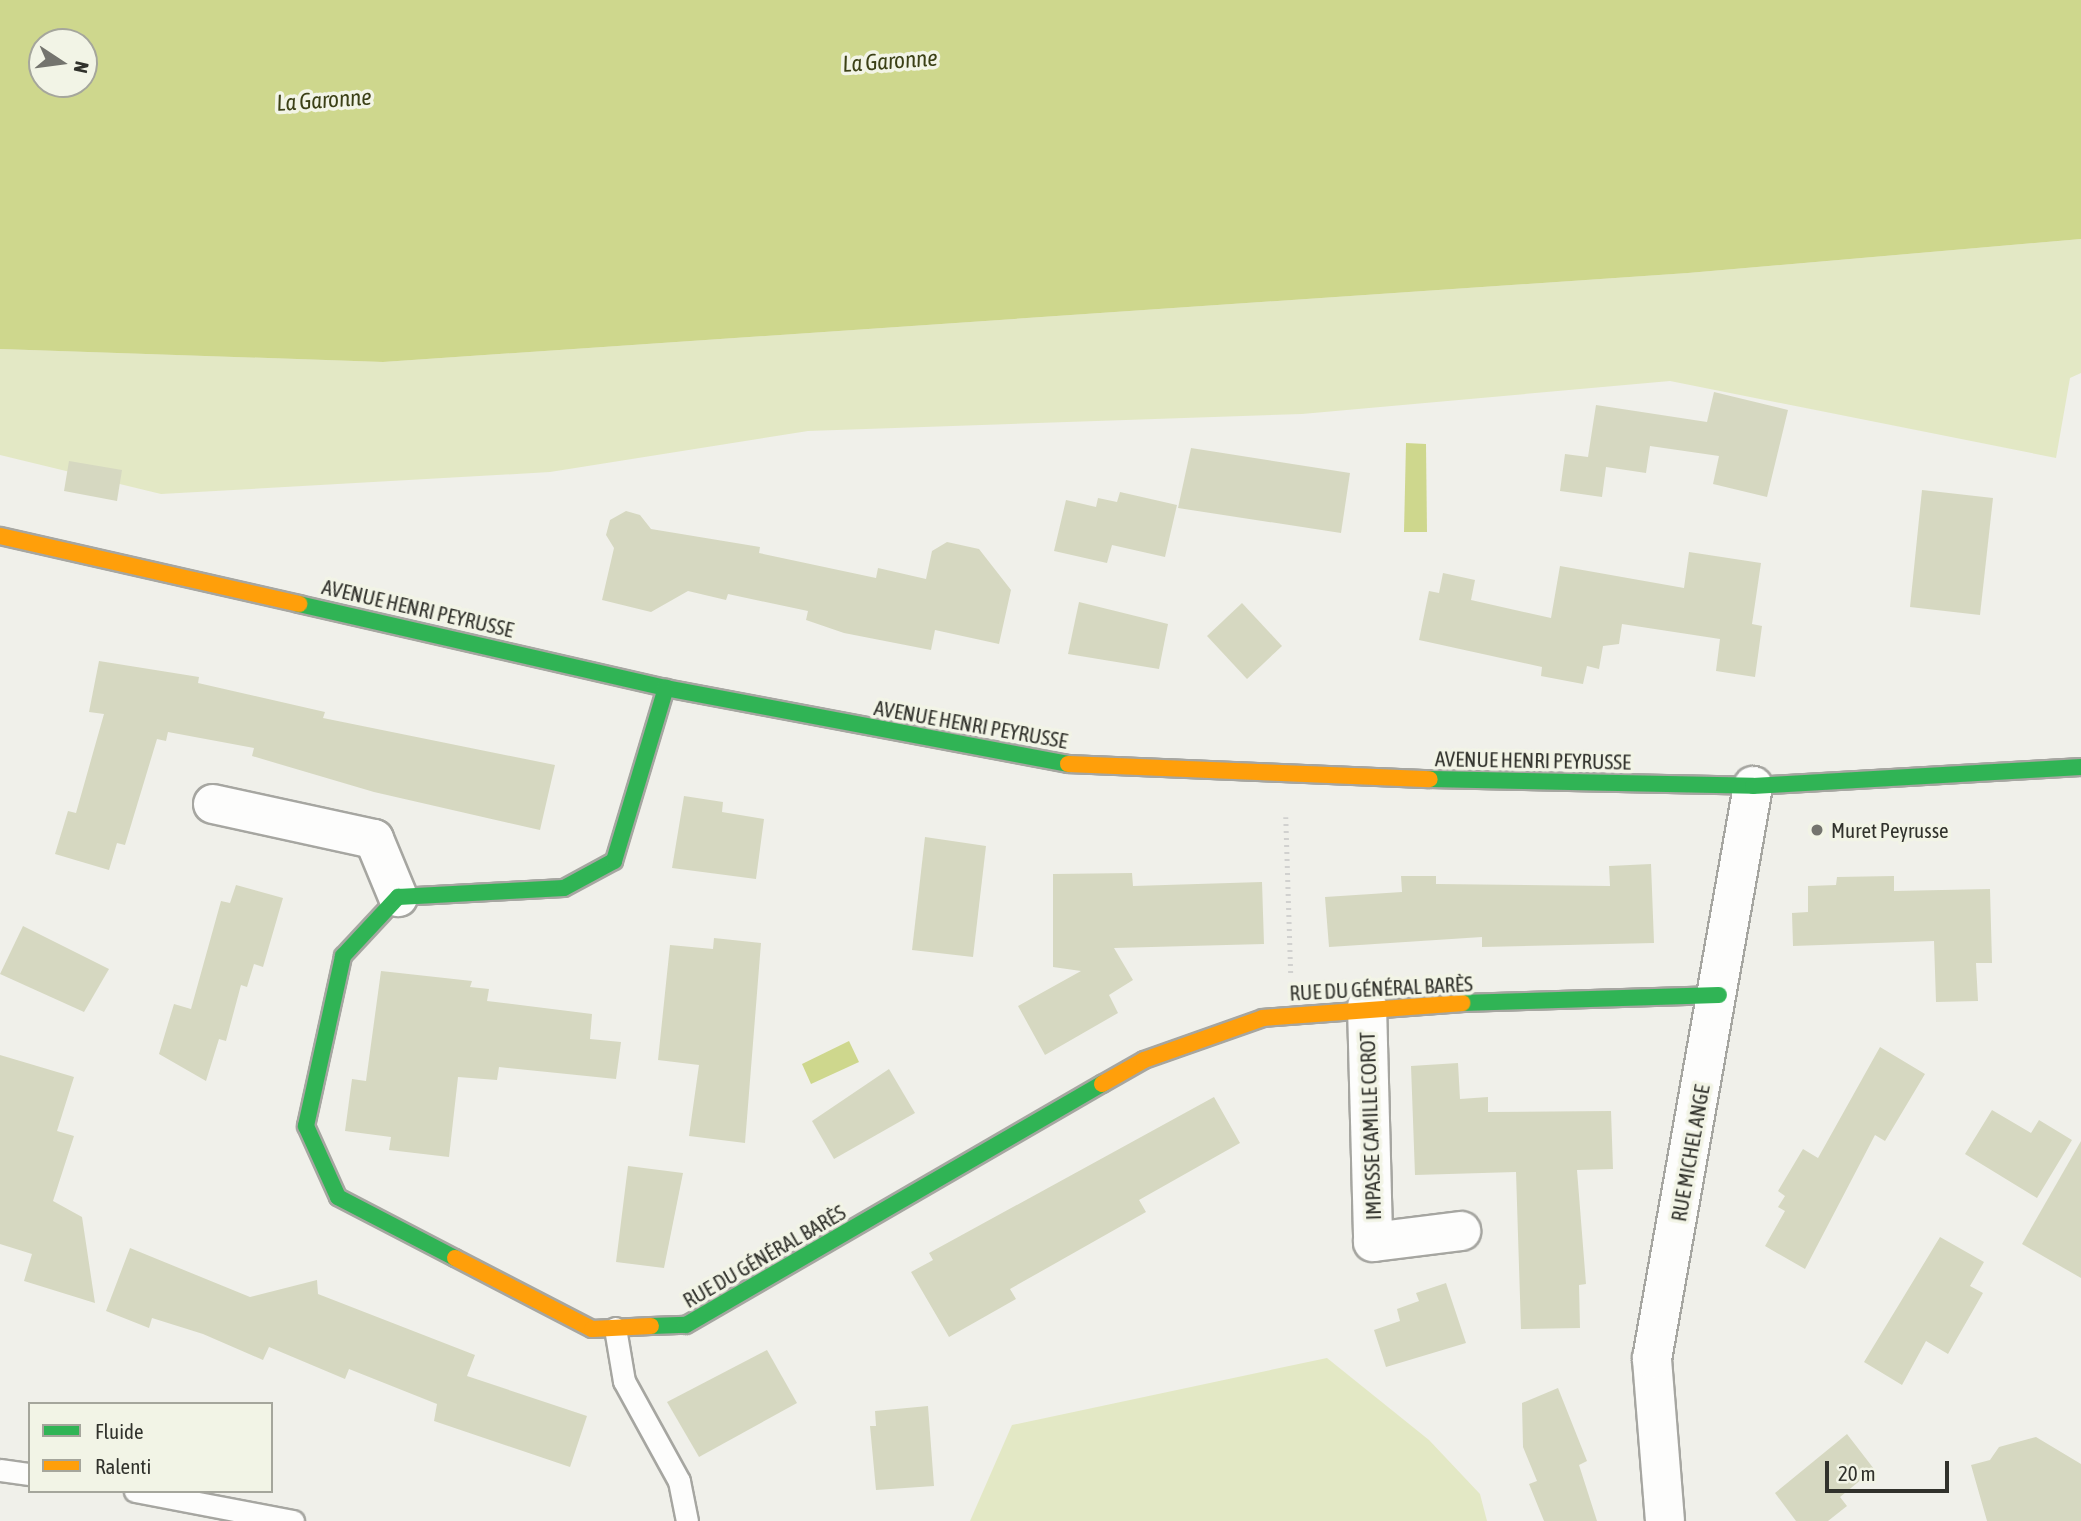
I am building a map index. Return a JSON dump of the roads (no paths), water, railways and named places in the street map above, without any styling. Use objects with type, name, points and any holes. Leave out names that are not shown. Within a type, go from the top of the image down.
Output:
[{"type":"street","name":"AVENUE HENRI PEYRUSSE","points":[[0,536],[666,688],[1040,762],[1285,776],[1753,786],[2081,767]]},
{"type":"street","points":[[213,804],[374,839],[398,897],[565,888],[614,861],[666,688]]},
{"type":"street","name":"RUE MICHEL ANGE","points":[[1665,1521],[1652,1359],[1719,995],[1753,786]]},
{"type":"street","name":"RUE DU GÉNÉRAL BARÈS","points":[[398,897],[342,956],[306,1126],[338,1198],[592,1329],[686,1325],[1144,1060],[1292,1012],[1367,1006],[1719,995]]},
{"type":"street","name":"IMPASSE CAMILLE COROT","points":[[1367,1006],[1373,1242],[1461,1231]]},
{"type":"lane","points":[[615,1328],[624,1381],[680,1481],[687,1521]]},
{"type":"lane","points":[[0,1470],[28,1474]]},
{"type":"lane","points":[[146,1493],[293,1521]]},
{"type":"water","name":"La Garonne","points":[[0,0],[2081,0],[2081,239],[1688,273],[383,362],[0,349]]},
{"type":"water","points":[[1406,443],[1426,444],[1427,532],[1404,532]]},
{"type":"water","points":[[849,1041],[859,1062],[811,1084],[802,1064]]},
{"type":"place","name":"Muret Peyrusse","points":[[1817,830]]}]
